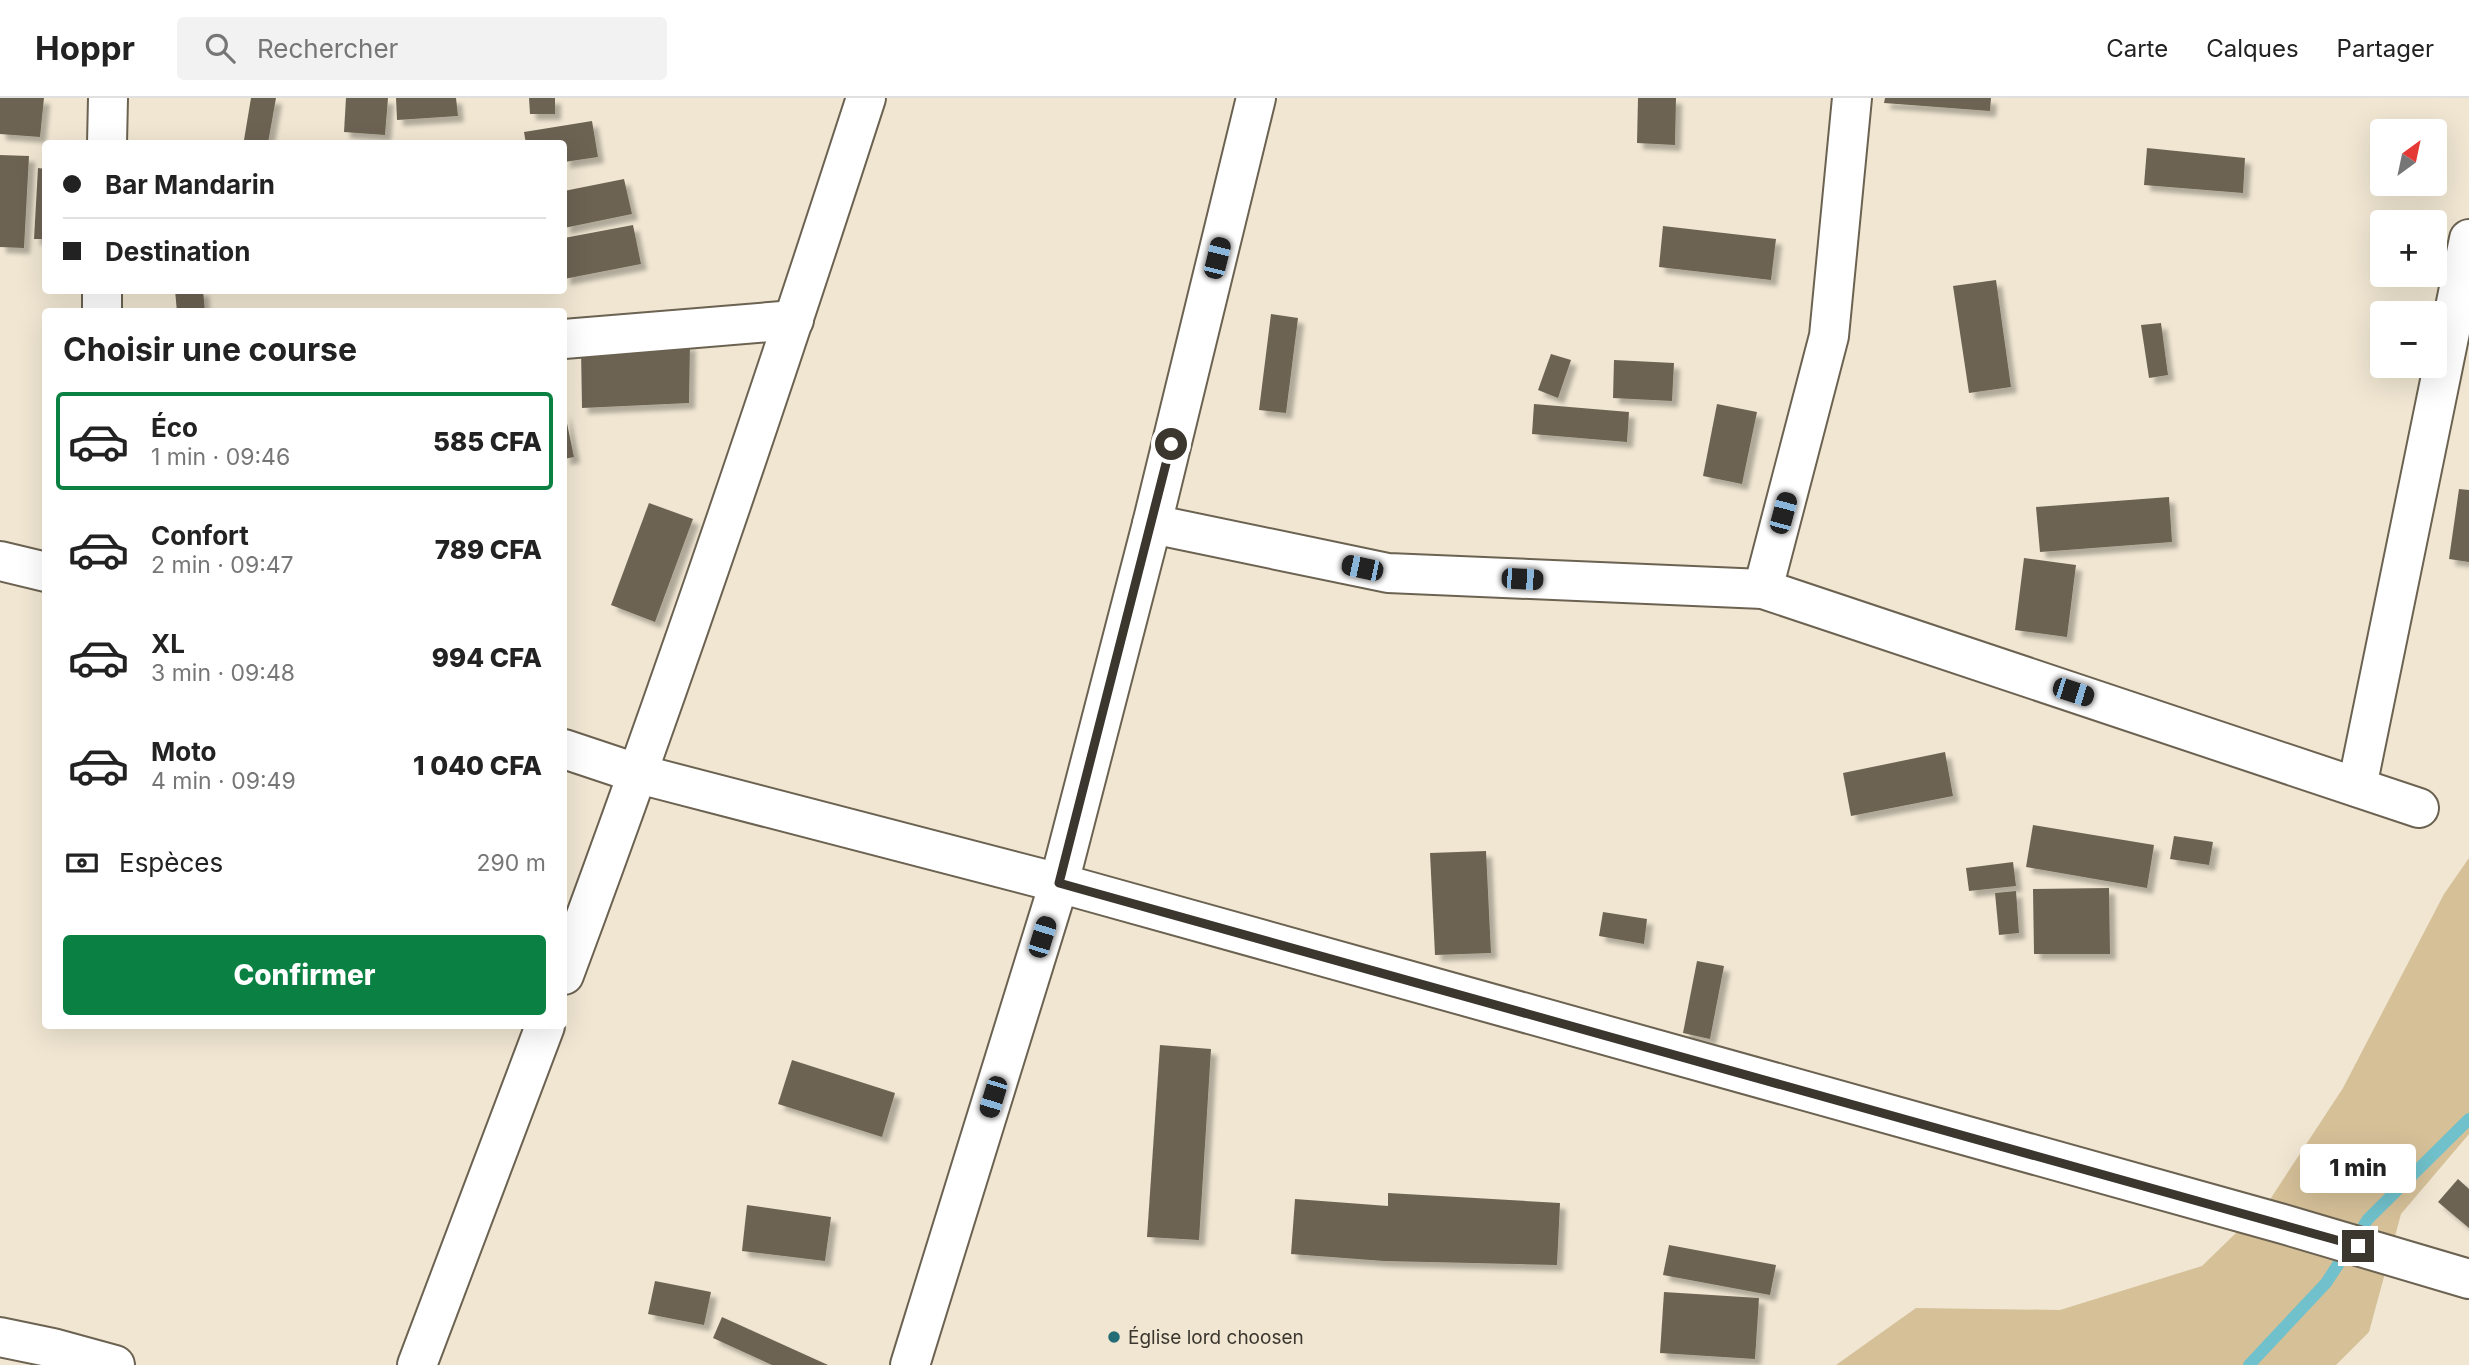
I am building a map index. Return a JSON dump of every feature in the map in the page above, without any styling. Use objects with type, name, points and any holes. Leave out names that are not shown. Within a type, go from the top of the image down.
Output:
[{"type":"street","points":[[107,140],[108,98]]},
{"type":"street","points":[[567,967],[639,774],[794,320],[866,98]]},
{"type":"street","points":[[911,1365],[1059,883],[1152,524],[1255,98]]},
{"type":"street","points":[[1763,589],[1829,336],[1852,98]]},
{"type":"street","points":[[2357,787],[2469,239]]},
{"type":"street","points":[[567,339],[794,320]]},
{"type":"street","points":[[1152,524],[1388,573],[1763,589],[2419,808]]},
{"type":"street","points":[[0,561],[42,571]]},
{"type":"street","points":[[567,750],[639,774],[1059,883],[2283,1224],[2469,1279]]},
{"type":"street","points":[[417,1365],[543,1029]]},
{"type":"street","points":[[0,1337],[115,1365]]},
{"type":"shaded area","points":[[2469,858],[2469,1134],[2401,1214],[2369,1332],[2336,1365],[1836,1365],[1916,1308],[2060,1310],[2202,1266],[2269,1201],[2343,1088],[2444,894]]},
{"type":"building","points":[[0,98],[44,98],[40,137],[0,134]]},
{"type":"building","points":[[251,98],[276,98],[269,140],[244,140]]},
{"type":"building","points":[[346,98],[388,98],[385,135],[344,132]]},
{"type":"building","points":[[396,98],[456,98],[458,116],[397,120]]},
{"type":"building","points":[[529,98],[555,98],[555,114],[530,114]]},
{"type":"building","points":[[1638,98],[1676,98],[1675,145],[1637,143]]},
{"type":"building","points":[[1885,98],[1991,98],[1990,111],[1884,103]]},
{"type":"building","points":[[592,121],[598,157],[567,162],[567,140],[525,140],[524,132]]},
{"type":"building","points":[[2147,148],[2245,158],[2243,193],[2144,185]]},
{"type":"building","points":[[0,155],[29,156],[24,248],[0,247]]},
{"type":"building","points":[[38,168],[42,168],[42,239],[34,239]]},
{"type":"building","points":[[624,179],[632,214],[567,227],[567,190]]},
{"type":"building","points":[[633,225],[641,264],[567,278],[567,237]]},
{"type":"building","points":[[1663,226],[1776,239],[1771,280],[1659,267]]},
{"type":"building","points":[[1996,280],[2011,387],[1969,393],[1953,286]]},
{"type":"building","points":[[175,294],[203,294],[205,308],[177,308]]},
{"type":"building","points":[[1271,314],[1298,318],[1286,413],[1259,410]]},
{"type":"building","points":[[2161,323],[2168,375],[2149,378],[2141,325]]},
{"type":"building","points":[[690,344],[689,403],[582,408],[581,349]]},
{"type":"building","points":[[1551,354],[1571,360],[1558,398],[1538,390]]},
{"type":"building","points":[[1614,360],[1674,363],[1672,401],[1613,398]]},
{"type":"building","points":[[1534,404],[1629,412],[1627,442],[1532,434]]},
{"type":"building","points":[[1717,404],[1757,412],[1742,484],[1703,476]]},
{"type":"building","points":[[567,423],[574,457],[567,458]]},
{"type":"building","points":[[2459,489],[2469,490],[2469,562],[2449,559]]},
{"type":"building","points":[[2169,497],[2172,542],[2040,552],[2036,507]]},
{"type":"building","points":[[649,503],[693,519],[655,622],[611,605]]},
{"type":"building","points":[[2024,558],[2076,565],[2067,637],[2015,630]]},
{"type":"building","points":[[1945,752],[1953,796],[1851,816],[1843,773]]},
{"type":"building","points":[[2033,825],[2154,845],[2147,888],[2026,867]]},
{"type":"building","points":[[2174,836],[2213,842],[2209,865],[2170,859]]},
{"type":"building","points":[[1486,851],[1491,953],[1435,955],[1430,853]]},
{"type":"building","points":[[2013,862],[2016,886],[1969,891],[1966,868]]},
{"type":"building","points":[[2109,888],[2110,954],[2034,954],[2033,889]]},
{"type":"building","points":[[2016,891],[2019,933],[1999,935],[1995,893]]},
{"type":"building","points":[[1603,912],[1647,919],[1644,944],[1599,936]]},
{"type":"building","points":[[1697,961],[1724,966],[1710,1039],[1683,1033]]},
{"type":"building","points":[[1160,1045],[1211,1049],[1199,1240],[1147,1237]]},
{"type":"building","points":[[792,1060],[895,1093],[882,1137],[778,1104]]},
{"type":"building","points":[[2458,1179],[2469,1189],[2469,1228],[2438,1202]]},
{"type":"building","points":[[1388,1193],[1560,1203],[1557,1265],[1384,1261],[1291,1254],[1295,1199],[1388,1206]]},
{"type":"building","points":[[747,1205],[831,1217],[825,1261],[742,1251]]},
{"type":"building","points":[[1669,1245],[1776,1265],[1770,1295],[1663,1275]]},
{"type":"building","points":[[655,1281],[711,1292],[704,1325],[648,1314]]},
{"type":"building","points":[[1664,1292],[1759,1298],[1755,1359],[1660,1353]]},
{"type":"building","points":[[722,1317],[828,1365],[772,1365],[713,1338]]},
{"type":"waterway","points":[[2249,1365],[2326,1283],[2368,1219],[2469,1119]]},
{"type":"place","name":"Église lord choosen","points":[[1114,1337]]},
{"type":"route","points":[[1171,444],[1059,883],[2358,1246]]}]
